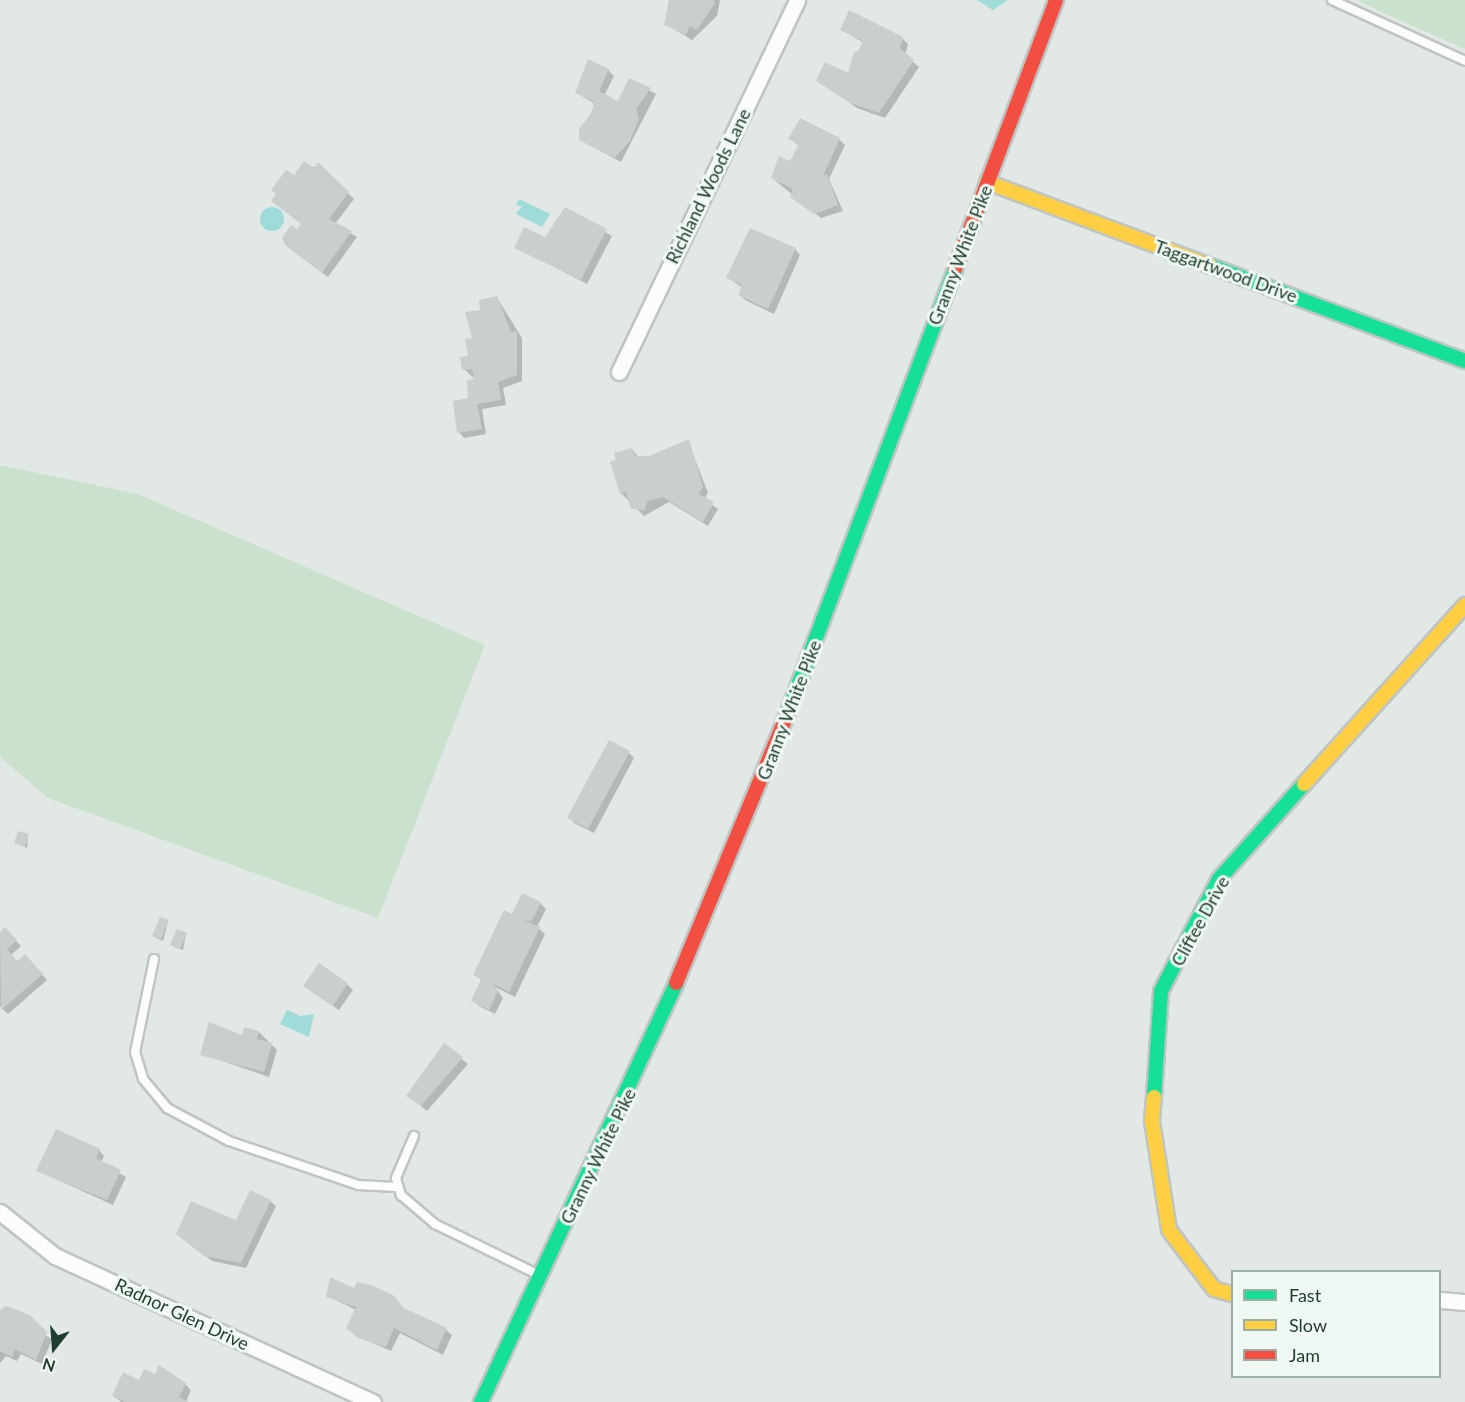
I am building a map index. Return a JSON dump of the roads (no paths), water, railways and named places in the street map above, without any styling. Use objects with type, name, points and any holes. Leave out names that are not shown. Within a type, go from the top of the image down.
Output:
[{"type":"main road","name":"Granny White Pike","points":[[481,1402],[743,832],[1056,0]]},
{"type":"main road","name":"Taggartwood Drive","points":[[987,182],[1465,361]]},
{"type":"main road","name":"Cliftee Drive","points":[[1231,1293],[1214,1288],[1169,1230],[1152,1121],[1161,991],[1219,879],[1465,604]]},
{"type":"street","name":"Richland Woods Lane","points":[[619,372],[797,0]]},
{"type":"street","name":"Radnor Glen Drive","points":[[0,1212],[56,1256],[373,1402]]},
{"type":"street","points":[[1441,1300],[1465,1302]]},
{"type":"lane","points":[[1332,0],[1465,61]]},
{"type":"lane","points":[[154,959],[135,1052],[143,1079],[167,1108],[228,1141],[358,1185],[396,1187],[435,1224],[540,1275]]},
{"type":"lane","points":[[396,1187],[414,1136]]},
{"type":"water","points":[[977,0],[1008,0],[993,10]]},
{"type":"water","points":[[519,199],[550,214],[542,227],[516,214],[522,206],[516,205]]},
{"type":"water","points":[[272,207],[281,210],[284,219],[281,228],[272,231],[263,228],[260,219],[263,210]]},
{"type":"water","points":[[287,1010],[300,1016],[314,1014],[309,1037],[280,1024]]}]
